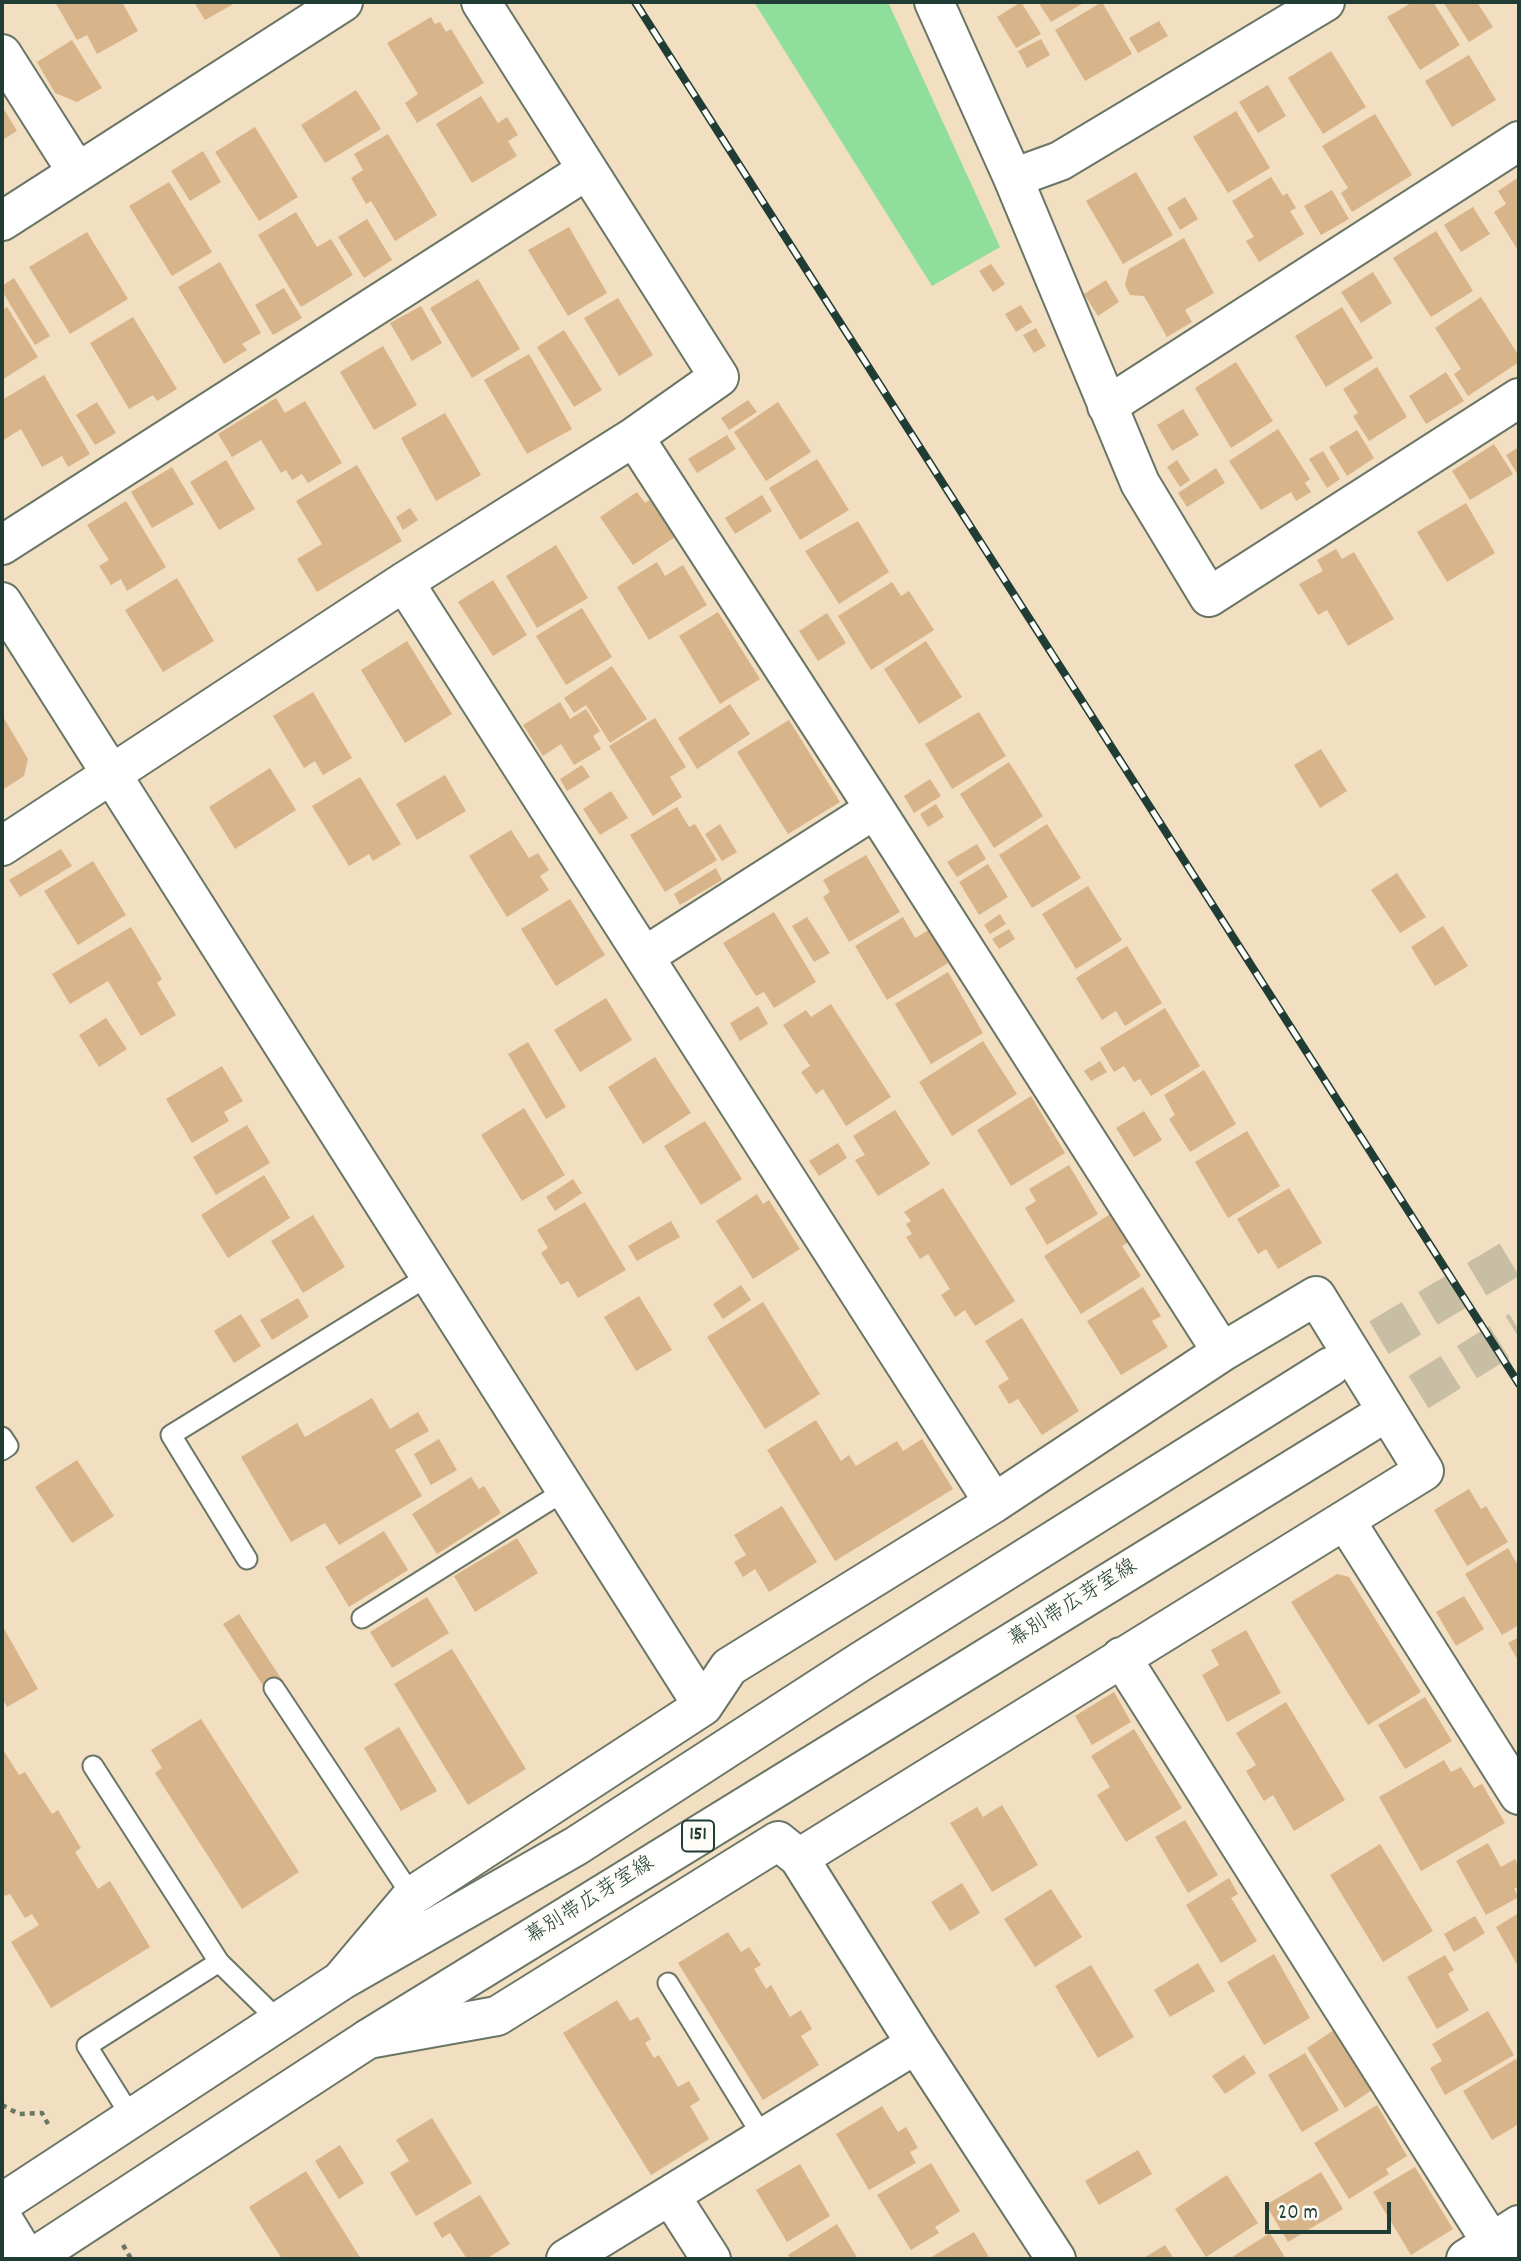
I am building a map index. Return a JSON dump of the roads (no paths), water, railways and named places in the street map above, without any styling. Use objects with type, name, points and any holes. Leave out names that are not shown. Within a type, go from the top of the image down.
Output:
[{"type":"street","points":[[2,220],[343,2]]},
{"type":"street","points":[[2,846],[404,582],[634,437],[719,377],[481,2]]},
{"type":"street","points":[[934,2],[1013,178],[1140,483],[1209,597],[1519,398]]},
{"type":"street","points":[[1013,178],[1060,161],[1318,3]]},
{"type":"street","points":[[2,54],[77,172]]},
{"type":"street","points":[[1107,406],[1519,141]]},
{"type":"street","points":[[2,545],[587,170]]},
{"type":"street","points":[[634,437],[1222,1352]]},
{"type":"street","points":[[404,582],[994,1503]]},
{"type":"street","points":[[2,602],[703,1706]]},
{"type":"street","points":[[645,956],[875,809]]},
{"type":"street","points":[[342,1980],[412,1896],[703,1706],[729,1667],[994,1503],[1222,1352],[1316,1296],[1424,1471],[799,1858]]},
{"type":"street","points":[[2,2203],[342,1980],[576,1846],[860,1662],[1330,1367]]},
{"type":"street","name":"幕別帯広芽室線","points":[[29,2259],[368,2039],[1370,1422]]},
{"type":"street","points":[[1345,1520],[1519,1795]]},
{"type":"street","points":[[1121,1657],[1495,2247]]},
{"type":"street","points":[[368,2039],[497,2016],[778,1841],[799,1858],[1056,2259]]},
{"type":"street","points":[[566,2259],[916,2044]]},
{"type":"street","points":[[670,2195],[711,2259]]},
{"type":"street","points":[[2,2218],[29,2259]]},
{"type":"lane","points":[[247,1559],[171,1435],[430,1275]]},
{"type":"lane","points":[[2,1437],[8,1446],[2,1450]]},
{"type":"lane","points":[[362,1618],[566,1490]]},
{"type":"lane","points":[[274,1688],[412,1896]]},
{"type":"lane","points":[[93,1766],[219,1962],[279,2021]]},
{"type":"lane","points":[[132,2118],[87,2046],[219,1962]]},
{"type":"lane","points":[[668,1983],[763,2137]]},
{"type":"tunnel","points":[[1330,1367],[1519,1254]]},
{"type":"tunnel","points":[[1370,1422],[1519,1330]]},
{"type":"railway","points":[[635,2],[1519,1384]]}]
